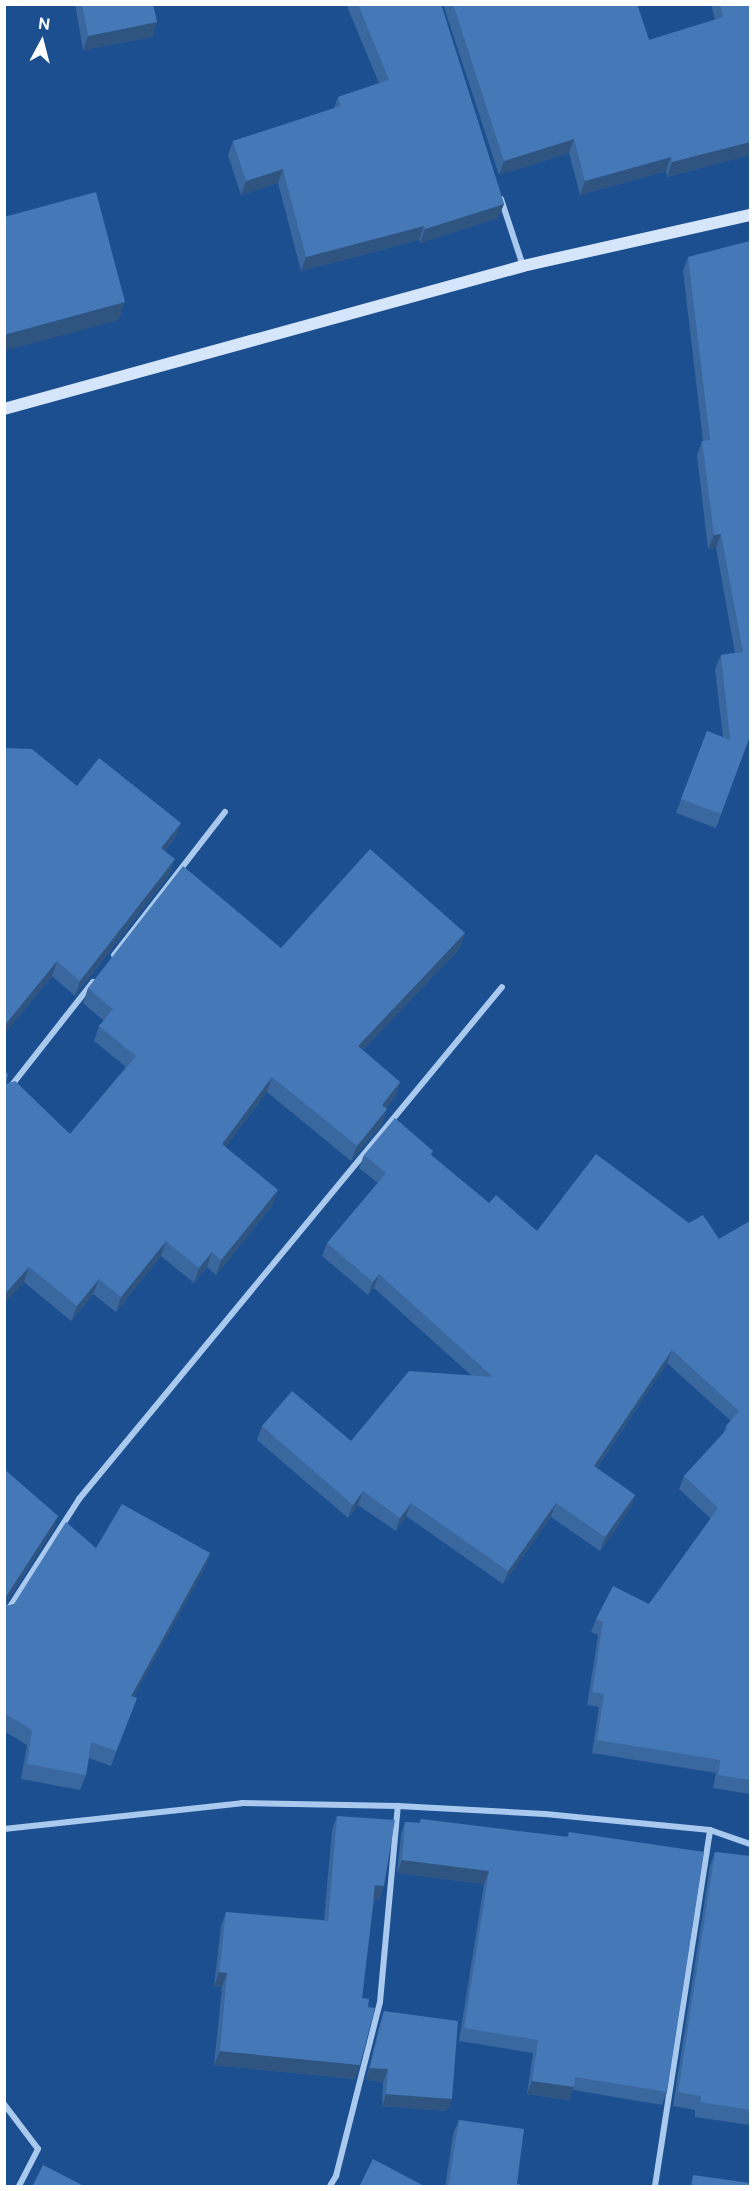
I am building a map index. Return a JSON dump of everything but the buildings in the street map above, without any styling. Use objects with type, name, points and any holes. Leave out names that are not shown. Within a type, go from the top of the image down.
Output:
[{"type":"street","points":[[497,186],[523,266]]},
{"type":"street","points":[[4,409],[523,266],[750,215]]},
{"type":"street","points":[[107,963],[225,812]]},
{"type":"street","points":[[4,1095],[100,973]]},
{"type":"street","points":[[4,1616],[79,1499],[502,987]]},
{"type":"street","points":[[4,1829],[242,1803],[398,1806],[545,1814],[710,1830],[750,1844]]},
{"type":"street","points":[[330,2187],[380,2002],[398,1806]]},
{"type":"street","points":[[655,2187],[710,1830]]},
{"type":"street","points":[[4,2104],[38,2149],[19,2187]]}]
